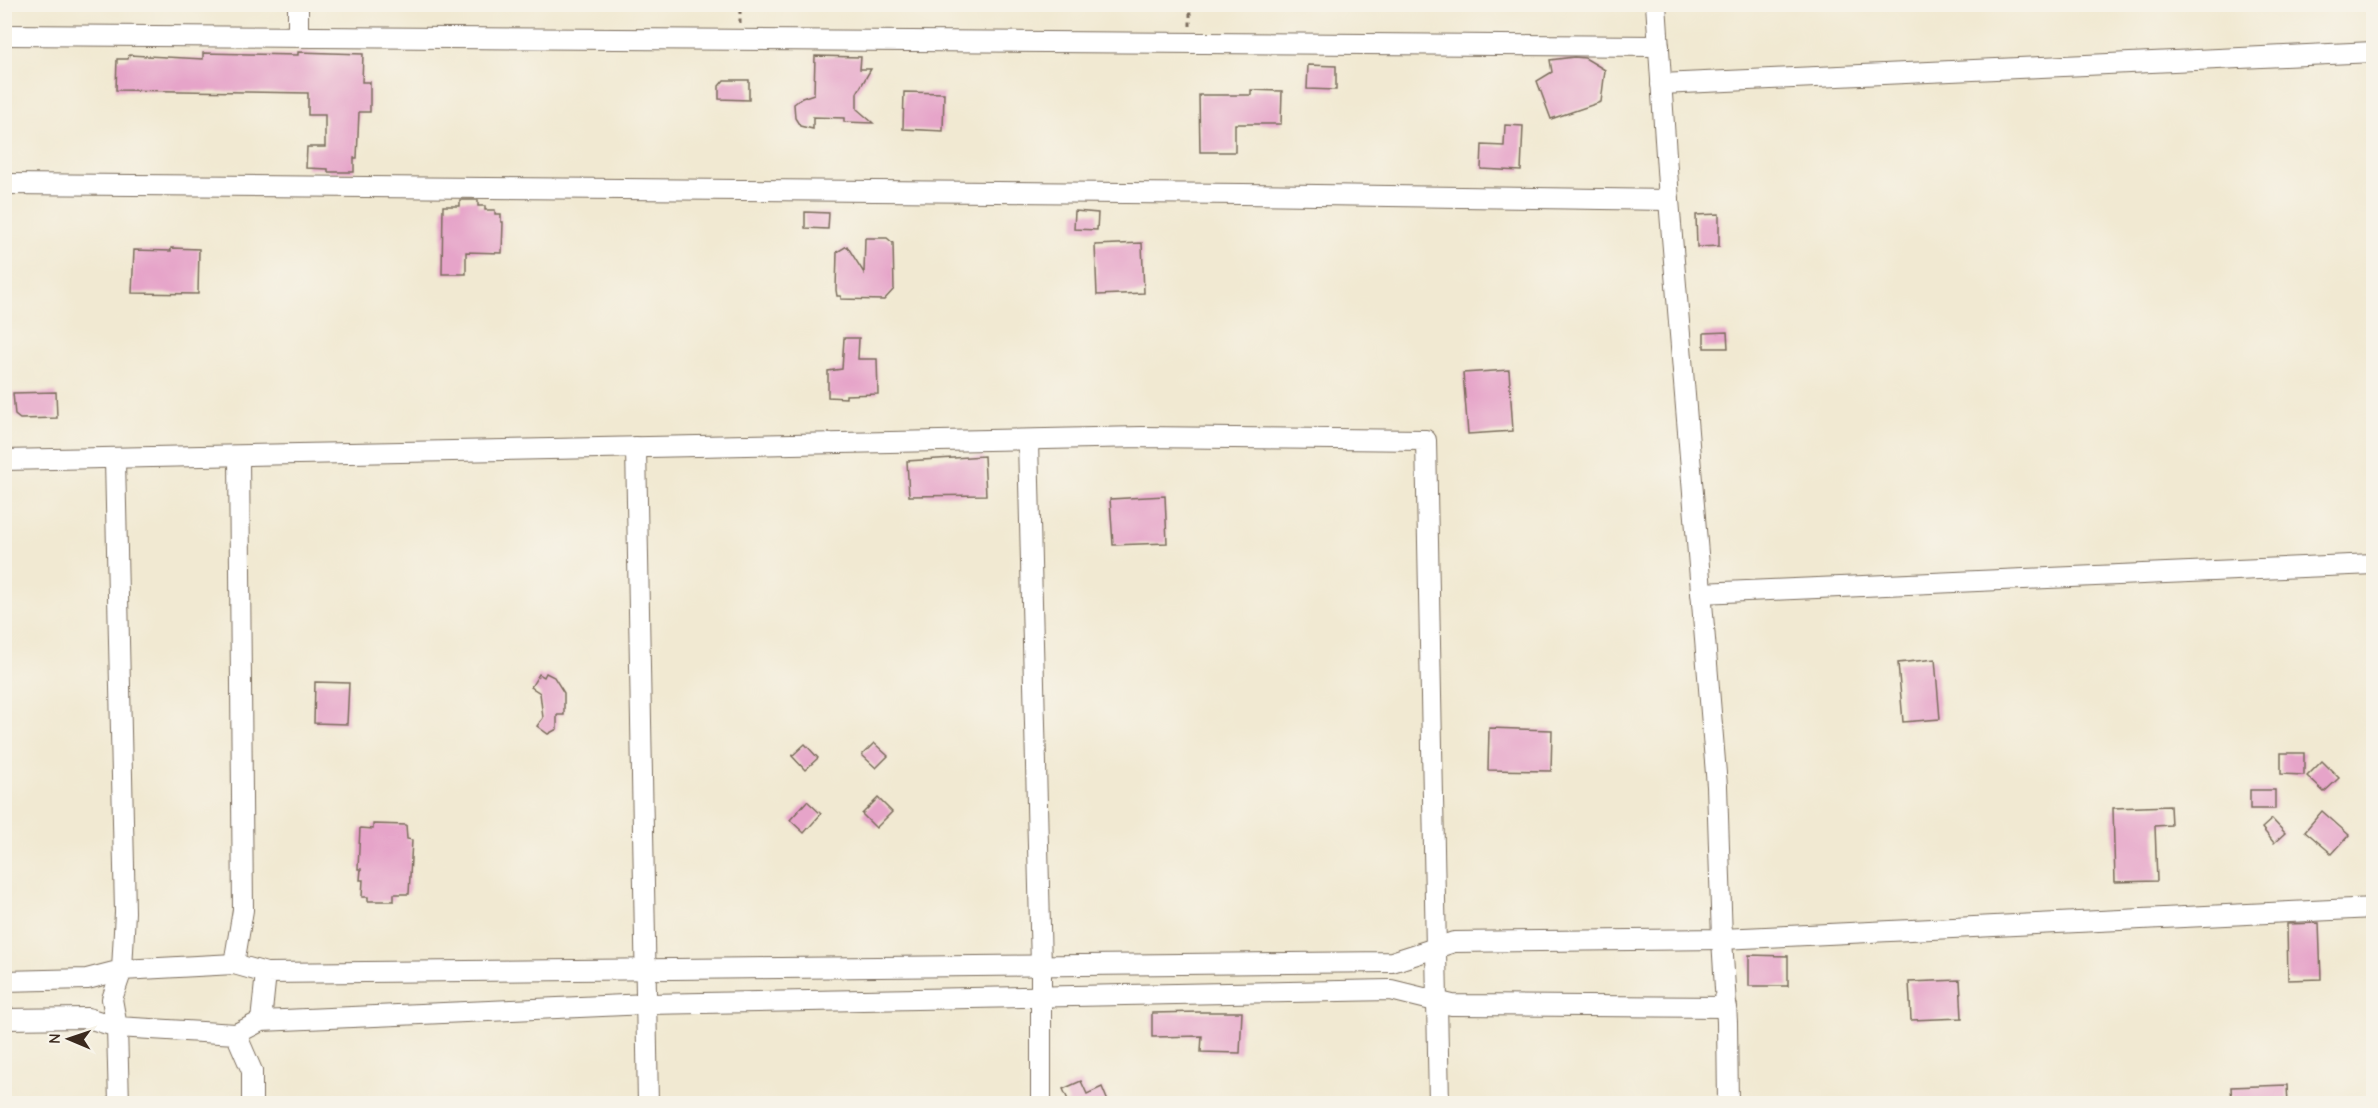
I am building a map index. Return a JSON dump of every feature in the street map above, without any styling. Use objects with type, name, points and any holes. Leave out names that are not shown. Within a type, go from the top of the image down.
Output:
[{"type":"street","points":[[298,4],[298,36]]},
{"type":"street","points":[[1656,4],[1668,200],[1717,786],[1728,1104]]},
{"type":"street","points":[[4,34],[1659,46]]},
{"type":"street","points":[[1661,84],[2373,52]]},
{"type":"street","points":[[4,184],[1668,200]]},
{"type":"street","points":[[4,460],[115,460],[1142,437],[1426,440],[1439,1104]]},
{"type":"street","points":[[1028,441],[1041,967],[1041,1104]]},
{"type":"street","points":[[636,447],[648,1104]]},
{"type":"street","points":[[234,964],[243,910],[239,456]]},
{"type":"street","points":[[115,460],[125,912],[122,970],[112,999],[117,1027],[119,1104]]},
{"type":"street","points":[[1701,593],[2373,564]]},
{"type":"street","points":[[4,981],[87,979],[122,970],[234,964],[266,973],[1392,962],[1454,942],[1722,939],[2373,908]]},
{"type":"street","points":[[261,1021],[266,973]]},
{"type":"street","points":[[4,1019],[88,1018],[117,1027],[236,1034],[261,1021],[646,1004],[1391,990],[1437,1003],[1606,1007],[1726,1006]]},
{"type":"street","points":[[236,1034],[252,1071],[252,1104]]},
{"type":"building","points":[[298,52],[363,54],[362,82],[370,82],[370,112],[359,112],[357,158],[354,158],[354,172],[328,172],[328,169],[306,168],[307,147],[325,147],[325,115],[308,115],[308,93],[116,90],[117,59],[128,59],[129,55],[203,59],[203,53],[298,55]]},
{"type":"building","points":[[815,56],[861,57],[860,69],[871,69],[857,93],[857,109],[873,123],[844,122],[844,118],[813,117],[813,129],[800,126],[795,118],[794,104],[814,94]]},
{"type":"building","points":[[1585,58],[1605,70],[1601,102],[1551,119],[1537,81],[1552,72],[1550,60]]},
{"type":"building","points":[[1308,65],[1336,66],[1336,90],[1307,89]]},
{"type":"building","points":[[724,80],[749,80],[749,100],[719,99],[719,86]]},
{"type":"building","points":[[1251,90],[1282,91],[1281,124],[1235,124],[1235,152],[1200,152],[1199,95],[1251,95]]},
{"type":"building","points":[[904,92],[944,93],[943,131],[903,129]]},
{"type":"building","points":[[1505,125],[1523,126],[1521,171],[1481,169],[1482,145],[1504,146]]},
{"type":"building","points":[[460,200],[478,200],[478,206],[485,206],[485,210],[495,210],[495,214],[501,214],[502,253],[466,252],[466,274],[442,274],[443,206],[460,206]]},
{"type":"building","points":[[1075,211],[1098,213],[1097,230],[1074,229]]},
{"type":"building","points":[[805,212],[829,213],[828,229],[805,228]]},
{"type":"building","points":[[1719,214],[1719,246],[1697,247],[1696,215]]},
{"type":"building","points":[[865,238],[887,238],[893,243],[894,289],[884,300],[841,299],[841,296],[837,296],[836,290],[837,252],[847,246],[864,273]]},
{"type":"building","points":[[1142,243],[1144,293],[1097,295],[1095,245]]},
{"type":"building","points":[[171,248],[199,249],[198,294],[132,293],[134,250],[171,251]]},
{"type":"building","points":[[1727,332],[1728,348],[1704,348],[1704,333]]},
{"type":"building","points":[[844,338],[859,338],[858,359],[877,359],[878,394],[846,395],[846,398],[828,397],[828,371],[842,369]]},
{"type":"building","points":[[1509,370],[1513,431],[1468,434],[1463,373]]},
{"type":"building","points":[[56,392],[57,418],[20,419],[15,415],[13,393]]},
{"type":"building","points":[[984,456],[986,495],[909,496],[907,461]]},
{"type":"building","points":[[1165,496],[1167,543],[1113,545],[1110,499]]},
{"type":"building","points":[[1935,659],[1940,719],[1903,722],[1898,663]]},
{"type":"building","points":[[546,673],[554,677],[564,693],[564,715],[557,715],[557,729],[548,734],[537,726],[543,718],[540,693],[531,687],[539,674],[544,677]]},
{"type":"building","points":[[315,682],[349,683],[347,724],[314,723]]},
{"type":"building","points":[[1489,728],[1552,730],[1551,771],[1488,770]]},
{"type":"building","points":[[874,743],[888,756],[876,768],[862,755]]},
{"type":"building","points":[[805,744],[818,758],[805,770],[792,756]]},
{"type":"building","points":[[2281,753],[2304,753],[2304,775],[2281,774]]},
{"type":"building","points":[[2322,761],[2339,778],[2324,792],[2307,776]]},
{"type":"building","points":[[2250,790],[2275,790],[2275,809],[2250,809]]},
{"type":"building","points":[[878,798],[892,812],[876,828],[862,814]]},
{"type":"building","points":[[807,801],[821,814],[804,833],[790,820]]},
{"type":"building","points":[[2170,806],[2171,825],[2155,826],[2157,881],[2115,882],[2113,808]]},
{"type":"building","points":[[2322,811],[2349,835],[2332,854],[2305,831]]},
{"type":"building","points":[[2272,819],[2285,833],[2274,843],[2262,828]]},
{"type":"building","points":[[373,824],[406,825],[407,839],[412,840],[409,894],[394,894],[394,901],[368,901],[368,897],[362,897],[363,880],[360,880],[361,869],[358,869],[360,828],[373,829]]},
{"type":"building","points":[[2319,923],[2321,979],[2288,980],[2287,924]]},
{"type":"building","points":[[1749,955],[1788,956],[1788,986],[1749,986]]},
{"type":"building","points":[[1960,980],[1962,1018],[1911,1020],[1909,982]]},
{"type":"building","points":[[1242,1012],[1240,1053],[1201,1052],[1202,1036],[1152,1037],[1152,1013]]},
{"type":"building","points":[[1081,1081],[1087,1094],[1102,1087],[1109,1104],[1065,1104],[1069,1102],[1063,1089]]},
{"type":"building","points":[[2287,1085],[2288,1104],[2232,1104],[2231,1087]]}]
